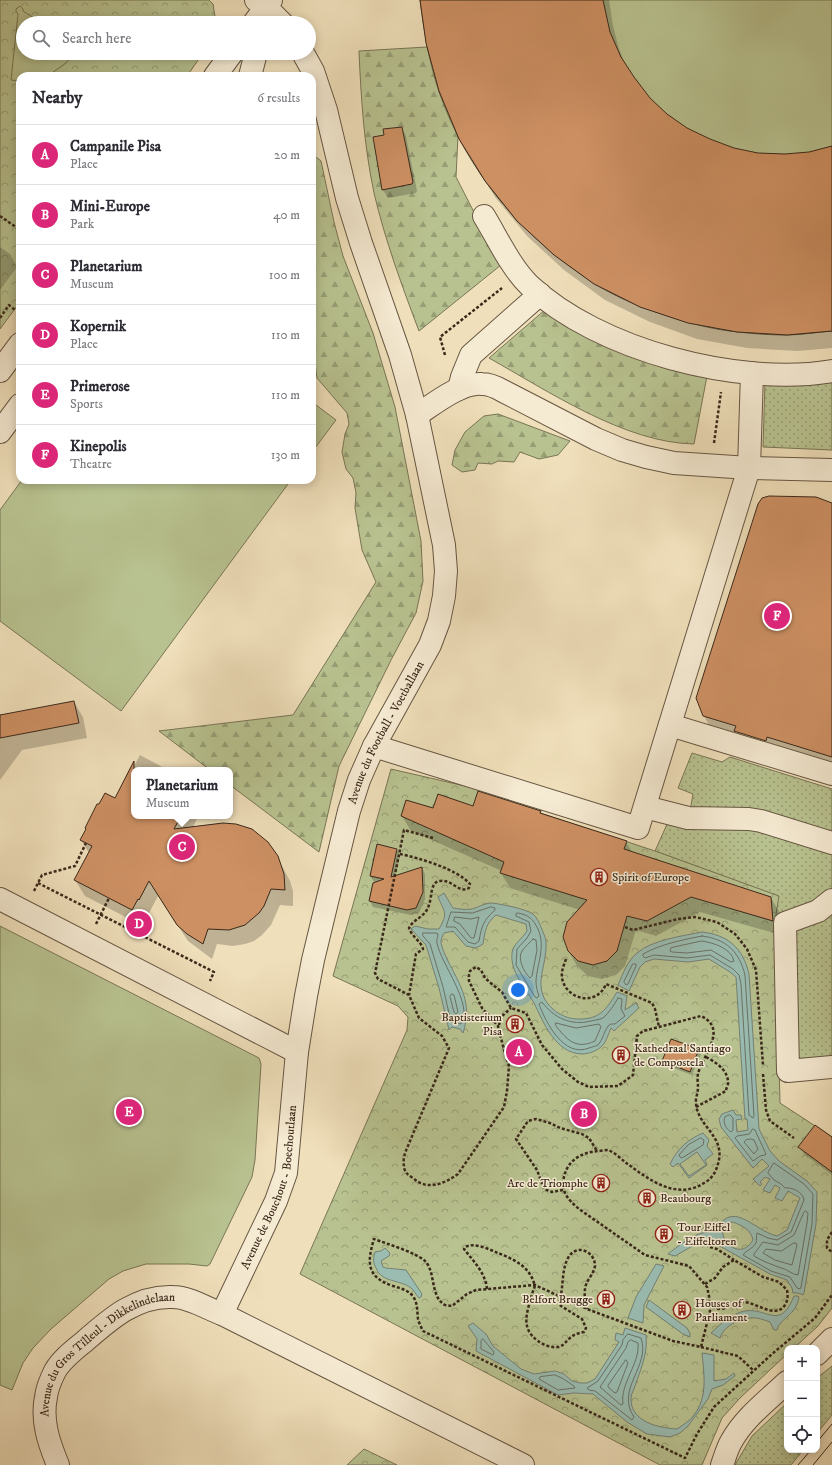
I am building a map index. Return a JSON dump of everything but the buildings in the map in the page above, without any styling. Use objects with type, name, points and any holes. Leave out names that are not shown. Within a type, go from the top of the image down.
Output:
[{"type":"street","points":[[218,72],[227,60]]},
{"type":"street","points":[[251,72],[254,60]]},
{"type":"street","name":"Avenue du Football - Voetballaan","points":[[307,60],[313,72]]},
{"type":"street","name":"Avenue du Football - Voetballaan","points":[[297,1052],[313,960],[338,854],[359,780],[374,746],[430,644],[439,621],[444,596],[446,571],[444,545],[417,415],[400,354],[347,198],[326,110],[316,80]]},
{"type":"street","points":[[484,216],[519,274],[540,294],[571,315],[624,343],[688,363],[724,370],[752,373],[790,374],[832,371]]},
{"type":"street","points":[[460,389],[462,377],[471,355],[540,294]]},
{"type":"street","points":[[0,371],[16,349]]},
{"type":"street","points":[[374,746],[638,828],[749,468],[752,373]]},
{"type":"street","points":[[417,415],[460,389],[470,385],[481,384],[493,386],[596,439],[622,450],[646,457],[674,463],[749,468],[832,470]]},
{"type":"street","points":[[0,432],[16,410]]},
{"type":"street","points":[[670,725],[832,774]]},
{"type":"street","points":[[645,807],[688,818],[749,819],[761,821],[832,843]]},
{"type":"street","points":[[0,899],[297,1052]]},
{"type":"street","points":[[832,900],[818,911],[785,923],[788,1071],[832,1067]]},
{"type":"street","name":"Avenue de Bouchout - Boechoutlaan","points":[[222,1314],[276,1201],[286,1173],[297,1052]]},
{"type":"street","name":"Avenue du Gros Tilleul - Dikkelindelaan","points":[[58,1465],[44,1423],[44,1410],[50,1383],[55,1370],[66,1356],[113,1317],[128,1307],[144,1301],[173,1297],[186,1299],[222,1314]]},
{"type":"street","points":[[222,1314],[523,1465]]},
{"type":"street","points":[[820,1351],[832,1339]]},
{"type":"street","points":[[722,1465],[731,1442],[739,1430],[784,1385]]},
{"type":"path","points":[[0,216],[16,227]]},
{"type":"path","points":[[440,337],[519,274]]},
{"type":"path","points":[[0,318],[9,305],[15,310]]},
{"type":"path","points":[[713,448],[724,370]]},
{"type":"path","points":[[433,838],[404,830],[375,973],[378,979],[408,995],[419,1018],[442,1036],[449,1048],[405,1153],[404,1166],[406,1173],[419,1183],[428,1186],[449,1181],[458,1174],[504,1107],[509,1066],[498,1026],[482,1008],[469,981],[470,971],[476,967],[481,970],[485,978],[493,986],[502,992],[511,1008],[526,1013],[542,1045],[562,1069],[578,1082],[589,1087],[618,1086],[633,1075],[637,1036],[643,1031],[701,1016],[707,1019],[712,1026],[714,1036],[698,1074],[696,1107],[702,1120],[718,1142],[720,1153],[719,1163],[715,1173],[705,1183],[693,1189],[674,1190],[657,1184],[607,1150],[597,1151],[578,1156],[569,1165],[564,1178],[563,1190],[570,1201],[578,1209],[645,1255],[689,1266],[705,1284],[709,1296],[710,1311],[701,1347]]},
{"type":"path","points":[[34,892],[42,875],[75,866],[86,843]]},
{"type":"path","points":[[400,854],[425,860],[462,876],[470,884],[469,888],[462,890],[445,881],[440,880],[436,882],[433,886],[426,912],[423,916],[411,924],[409,928],[410,932],[423,949],[416,954],[408,995]]},
{"type":"path","points":[[38,883],[102,914],[214,972],[210,983]]},
{"type":"path","points":[[96,924],[109,898]]},
{"type":"path","points":[[625,928],[633,930],[678,919],[695,917],[717,922],[735,934],[747,949],[756,970],[766,1110],[770,1121],[794,1138]]},
{"type":"path","points":[[566,959],[562,967],[561,977],[564,985],[570,993],[579,998],[586,999],[595,997],[603,992],[606,984],[652,1003],[659,1027]]},
{"type":"path","points":[[498,1026],[501,1017],[511,1008]]},
{"type":"path","points":[[696,1107],[726,1091],[728,1081],[725,1072],[720,1066],[706,1057]]},
{"type":"path","points":[[563,1190],[552,1192],[544,1189],[537,1170],[516,1140],[528,1121],[536,1119],[582,1134],[589,1138],[597,1151]]},
{"type":"path","points":[[832,1232],[827,1240],[827,1248],[832,1252]]},
{"type":"path","points":[[754,1371],[738,1356],[673,1341],[588,1309],[535,1285],[487,1289],[471,1292],[452,1306],[445,1305],[439,1300],[436,1294],[428,1266],[424,1261],[416,1256],[374,1239],[369,1255],[369,1264],[372,1272],[377,1278],[411,1294],[415,1300],[419,1321],[423,1331],[685,1458],[697,1434],[714,1407],[815,1318],[832,1295]]},
{"type":"path","points":[[487,1289],[486,1281],[482,1273],[464,1249],[465,1247],[471,1245],[485,1248],[521,1264],[530,1272],[535,1285],[526,1316],[527,1326],[531,1336],[540,1343],[549,1346],[558,1347],[566,1344],[569,1338],[575,1334],[584,1332],[586,1328],[582,1319],[560,1306],[559,1302],[568,1257],[572,1252],[578,1250],[588,1252],[592,1255],[594,1261],[595,1268],[587,1283],[585,1291],[588,1309]]},
{"type":"path","points":[[710,1247],[717,1249],[763,1277],[779,1282],[787,1290],[788,1296],[783,1308],[777,1311],[771,1311],[748,1302],[740,1302],[721,1309],[710,1306]]},
{"type":"path","points":[[705,1284],[714,1278],[723,1267],[734,1260]]},
{"type":"green space","points":[[0,0],[209,0],[213,4],[215,16],[16,16],[16,60],[198,60],[190,72],[16,72],[16,307],[0,329]]},
{"type":"green space","points":[[420,0],[832,0],[832,331],[793,335],[769,335],[720,330],[683,321],[638,305],[602,288],[568,265],[543,245],[500,200],[481,175],[465,149],[451,121],[435,81],[427,46]]},
{"type":"green space","points":[[20,6],[23,11],[31,16],[18,16],[16,9]]},
{"type":"green space","points":[[16,33],[16,60],[69,60],[53,72],[16,72],[16,81],[11,80]]},
{"type":"green space","points":[[427,47],[439,91],[458,136],[456,177],[501,265],[419,331],[400,280],[378,211],[374,193],[364,122],[359,51]]},
{"type":"green space","points":[[316,157],[321,161],[343,256],[373,333],[395,407],[421,541],[423,581],[416,613],[391,660],[339,766],[319,852],[233,787],[233,767],[206,767],[159,731],[293,715],[376,582],[362,550],[355,508],[356,493],[353,478],[346,469],[342,452],[345,434],[349,424],[347,413],[317,378]]},
{"type":"green space","points":[[546,309],[707,376],[694,444],[668,441],[641,435],[614,425],[588,413],[489,358]]},
{"type":"green space","points":[[832,379],[832,450],[763,447],[765,382]]},
{"type":"green space","points":[[316,405],[336,420],[316,447]]},
{"type":"green space","points":[[498,414],[570,441],[558,455],[539,459],[520,452],[514,462],[498,461],[492,464],[478,463],[475,470],[462,472],[452,465],[455,450],[465,432],[484,416]]},
{"type":"green space","points":[[19,484],[288,484],[121,711],[0,621],[0,510]]},
{"type":"green space","points":[[692,753],[722,762],[730,757],[832,789],[832,835],[690,811],[693,794],[678,788]]},
{"type":"green space","points":[[391,769],[478,789],[542,808],[540,813],[655,851],[779,896],[774,927],[777,979],[780,1103],[832,1137],[832,1308],[818,1326],[797,1345],[784,1345],[784,1357],[740,1398],[722,1418],[702,1465],[660,1465],[300,1274],[407,1030],[408,1017],[398,1006],[333,976]]},
{"type":"green space","points":[[668,822],[760,826],[832,850],[832,893],[808,910],[775,919],[778,896],[655,851]]},
{"type":"green space","points":[[832,911],[832,1062],[779,1067],[774,934],[815,924]]},
{"type":"green space","points":[[0,926],[259,1058],[261,1064],[255,1160],[252,1177],[210,1264],[207,1266],[189,1264],[146,1264],[123,1271],[109,1279],[51,1329],[33,1348],[23,1363],[12,1390],[0,1385]]},
{"type":"green space","points":[[832,1366],[832,1415],[820,1429],[820,1381],[820,1376]]},
{"type":"green space","points":[[784,1406],[784,1453],[801,1453],[791,1465],[735,1465],[752,1436]]},
{"type":"green space","points":[[364,1449],[397,1465],[347,1465]]},
{"type":"water","points":[[444,893],[453,908],[469,909],[492,903],[519,909],[533,914],[539,923],[546,941],[546,951],[541,977],[542,994],[547,1002],[559,1014],[574,1019],[591,1018],[601,1013],[605,1009],[617,992],[627,996],[625,1010],[636,1003],[639,1008],[614,1031],[611,1028],[605,1042],[598,1049],[590,1053],[582,1054],[565,1048],[558,1043],[546,1028],[534,1003],[513,967],[512,953],[516,944],[527,931],[526,924],[496,915],[486,928],[483,944],[476,948],[466,946],[453,931],[444,933],[442,937],[442,948],[464,994],[467,1012],[463,1033],[460,1029],[452,1027],[449,1030],[439,988],[426,945],[411,929],[415,926],[428,929],[439,929],[444,920],[444,913],[438,897]]},
{"type":"water","points":[[702,932],[719,936],[733,944],[743,957],[749,974],[759,1129],[770,1151],[779,1161],[807,1181],[817,1192],[816,1224],[803,1295],[793,1293],[787,1280],[770,1274],[716,1244],[696,1244],[675,1256],[668,1254],[691,1238],[701,1233],[711,1231],[724,1220],[731,1217],[741,1218],[768,1233],[777,1236],[787,1230],[800,1198],[788,1191],[782,1201],[775,1198],[780,1188],[775,1185],[770,1193],[763,1190],[770,1179],[765,1177],[760,1182],[762,1184],[760,1186],[753,1179],[769,1166],[762,1159],[753,1168],[721,1127],[719,1119],[722,1114],[733,1110],[736,1115],[741,1115],[742,1119],[736,1120],[737,1132],[748,1130],[747,1119],[745,1119],[736,977],[709,959],[688,962],[654,959],[645,962],[640,967],[629,991],[618,985],[631,960],[643,949],[659,942]],"holes":[[[733,1222],[743,1227],[752,1237],[753,1240],[746,1247],[739,1249],[727,1243],[723,1231],[726,1225]]]},
{"type":"water","points":[[703,1133],[709,1140],[707,1146],[713,1154],[705,1160],[707,1165],[689,1178],[678,1163],[673,1167],[670,1164],[676,1153]],"holes":[[[697,1152],[706,1165],[689,1176],[680,1164]]]},
{"type":"water","points":[[385,1248],[390,1253],[389,1256],[381,1261],[383,1267],[406,1270],[422,1294],[421,1297],[419,1298],[412,1289],[406,1285],[387,1279],[379,1273],[375,1266],[374,1254],[375,1252],[381,1251]]},
{"type":"water","points":[[656,1264],[664,1266],[644,1305],[643,1323],[628,1318],[636,1297]]},
{"type":"water","points":[[794,1296],[799,1297],[795,1308],[792,1313],[781,1322],[777,1330],[774,1330],[770,1322],[760,1319],[746,1318],[737,1321],[724,1330],[720,1338],[711,1333],[728,1318],[746,1311],[755,1311],[776,1316],[782,1314],[788,1308]]},
{"type":"water","points":[[649,1300],[687,1328],[690,1333],[690,1337],[683,1334],[646,1307]]},
{"type":"water","points":[[473,1323],[486,1334],[493,1346],[521,1369],[534,1374],[555,1371],[564,1374],[572,1381],[580,1383],[587,1383],[595,1379],[619,1342],[615,1340],[616,1333],[623,1335],[625,1328],[646,1335],[646,1348],[642,1367],[631,1395],[632,1406],[635,1413],[640,1418],[662,1427],[677,1429],[694,1415],[698,1408],[704,1385],[702,1353],[714,1355],[714,1381],[726,1379],[734,1373],[735,1376],[723,1385],[712,1389],[708,1399],[688,1426],[680,1433],[670,1437],[647,1434],[627,1422],[593,1394],[574,1393],[558,1395],[476,1351],[477,1339],[468,1326]]},
{"type":"tram line","points":[[820,1438],[832,1424]]},
{"type":"tram line","points":[[813,1465],[832,1442]]},
{"type":"tram line","points":[[798,1465],[808,1453]]},
{"type":"place","name":"Kinepolis","points":[[777,616]]},
{"type":"place","name":"Planetarium","points":[[182,847]]},
{"type":"place","name":"Spirit of Europe","points":[[599,877]]},
{"type":"place","name":"Kopernik","points":[[139,924]]},
{"type":"place","name":"Baptisterium Pisa","points":[[515,1024]]},
{"type":"place","name":"Campanile Pisa","points":[[519,1052]]},
{"type":"place","name":"Kathedraal Santiago de Compostela","points":[[621,1055]]},
{"type":"place","name":"Primerose","points":[[129,1112]]},
{"type":"place","name":"Mini-Europe","points":[[584,1114]]},
{"type":"place","name":"Arc de Triomphe","points":[[601,1183]]},
{"type":"place","name":"Beaubourg","points":[[647,1198]]},
{"type":"place","name":"Tour Eiffel - Eiffeltoren","points":[[664,1234]]},
{"type":"place","name":"Belfort Brugge","points":[[606,1299]]},
{"type":"place","name":"Houses of Parliament","points":[[682,1310]]}]
